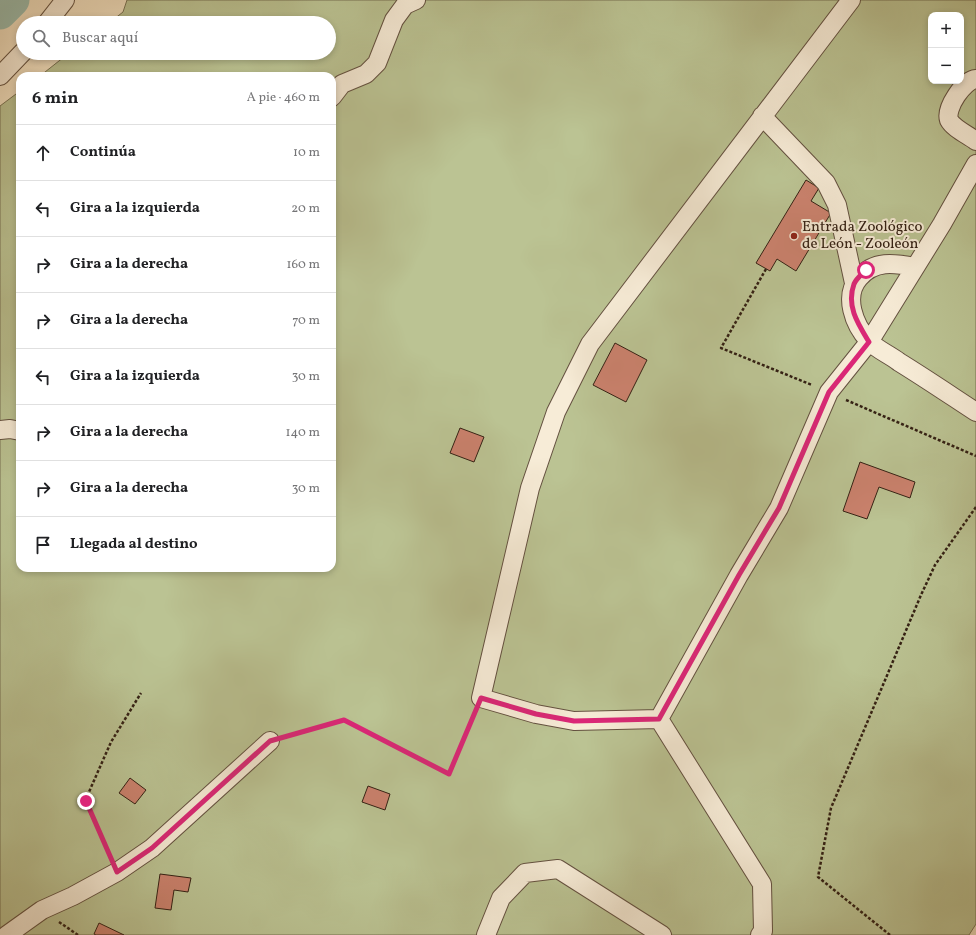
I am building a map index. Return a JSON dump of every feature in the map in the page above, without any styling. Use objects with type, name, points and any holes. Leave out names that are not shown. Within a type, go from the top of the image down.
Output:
[{"type":"street","points":[[53,16],[66,0]]},
{"type":"street","points":[[336,92],[342,84],[366,74],[377,63],[394,20],[405,5],[416,0]]},
{"type":"street","points":[[659,719],[574,721],[536,714],[481,698],[530,488],[556,412],[590,344],[851,0]]},
{"type":"street","points":[[0,76],[16,59]]},
{"type":"street","points":[[976,79],[964,84],[949,111],[949,119],[954,125],[976,141]]},
{"type":"street","points":[[762,116],[826,183],[837,205],[854,283],[851,304],[855,321],[869,342],[976,412]]},
{"type":"street","points":[[659,719],[739,575],[779,508],[829,392],[869,342],[976,164]]},
{"type":"street","points":[[854,283],[866,270],[878,264],[895,263],[915,267]]},
{"type":"street","points":[[0,430],[16,430]]},
{"type":"street","points":[[659,719],[762,884],[763,931],[760,935]]},
{"type":"street","points":[[7,935],[42,910],[73,896],[117,872],[152,848],[270,741]]},
{"type":"street","points":[[486,935],[501,898],[525,873],[558,869],[662,935]]},
{"type":"path","points":[[890,935],[818,877],[831,808],[935,565],[976,507]]},
{"type":"path","points":[[117,872],[86,801],[111,742],[141,693]]},
{"type":"path","points":[[270,741],[344,720],[449,774],[481,698]]},
{"type":"green space","points":[[127,0],[976,0],[976,924],[969,935],[0,935],[0,106],[16,94],[16,572],[336,572],[336,72],[45,72],[60,60],[336,60],[336,16],[118,16],[123,12]]},
{"type":"building","name":"Entrada Zoológico de León - Zooleón","points":[[806,180],[819,188],[811,201],[831,213],[796,271],[777,259],[770,271],[756,263]]},
{"type":"building","points":[[615,343],[647,360],[626,402],[593,385]]},
{"type":"building","points":[[460,428],[484,437],[474,462],[450,453]]},
{"type":"building","points":[[860,462],[915,482],[910,498],[879,487],[867,519],[843,511]]},
{"type":"building","points":[[130,778],[146,790],[135,804],[119,793]]},
{"type":"building","points":[[368,786],[390,794],[385,810],[362,802]]},
{"type":"building","points":[[160,874],[191,878],[188,892],[174,890],[171,910],[155,908]]},
{"type":"building","points":[[99,923],[124,935],[96,935],[94,934]]},
{"type":"waterway","points":[[0,13],[13,0]]},
{"type":"place","name":"Entrada Zoológico de León - Zooleón","points":[[794,236]]},
{"type":"route","points":[[86,801],[117,872],[152,848],[270,741],[344,720],[449,774],[481,698],[536,714],[574,721],[659,719],[739,575],[779,508],[829,392],[869,342],[855,321],[851,304],[854,283],[866,270]]}]
